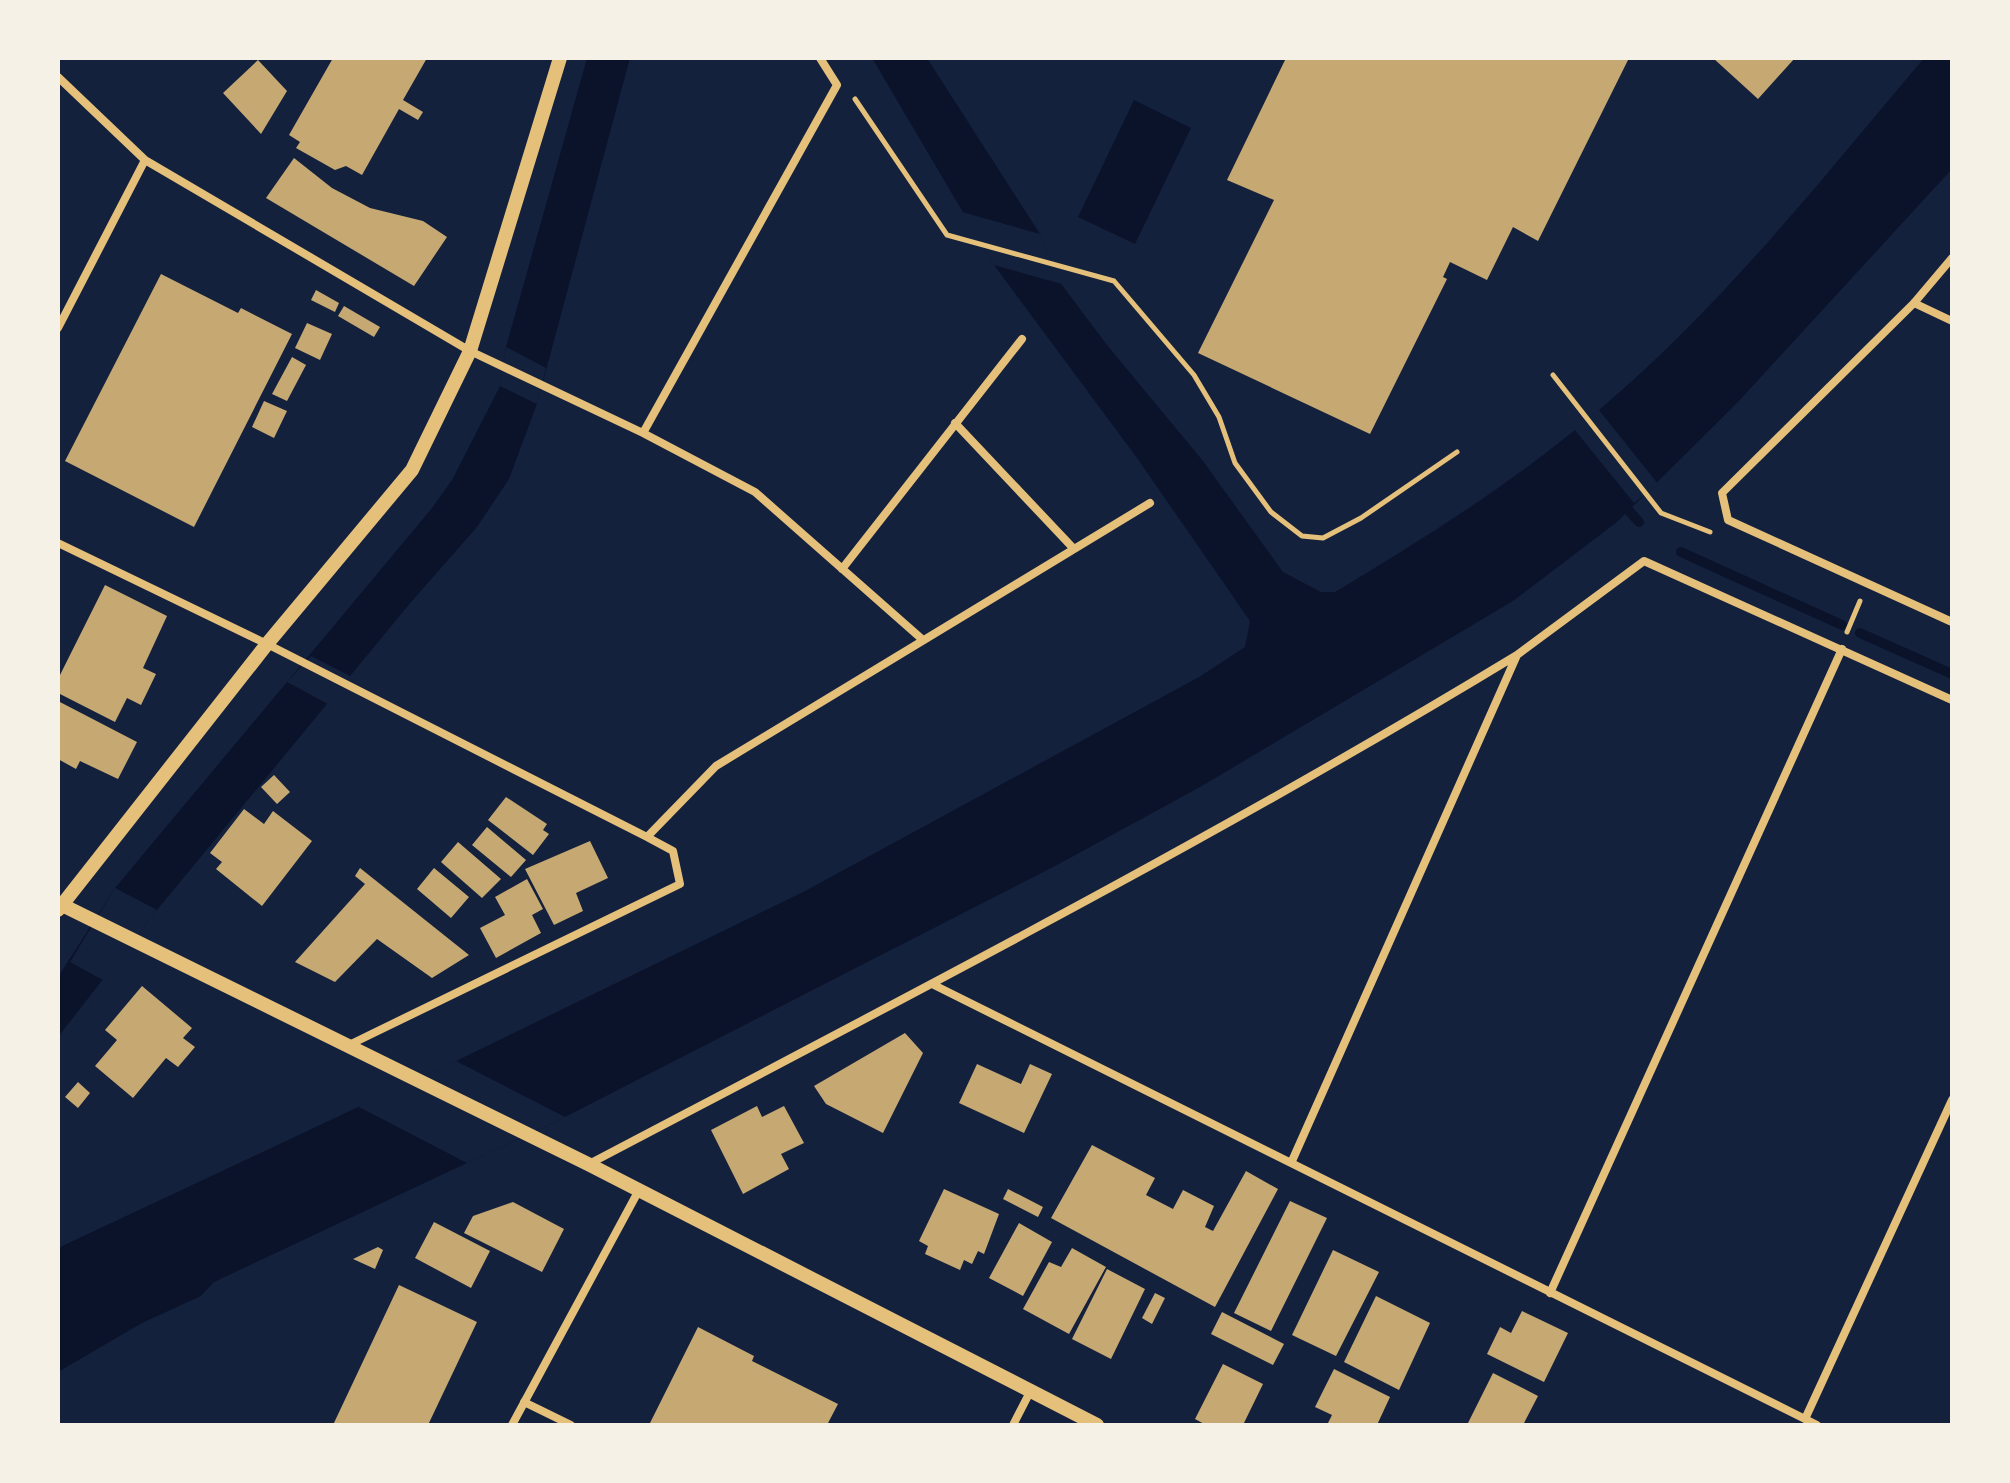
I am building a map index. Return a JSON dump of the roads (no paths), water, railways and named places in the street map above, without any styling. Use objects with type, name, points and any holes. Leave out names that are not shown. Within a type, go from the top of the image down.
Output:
[{"type":"street","points":[[560,58],[470,351],[412,470],[267,644],[59,906],[588,1164],[1097,1425]]},
{"type":"street","points":[[643,433],[837,85],[820,58]]},
{"type":"street","points":[[58,77],[145,160],[470,351],[643,433],[755,492],[923,640]]},
{"type":"street","points":[[58,328],[145,160]]},
{"type":"street","points":[[1952,258],[1914,303],[1722,493],[1728,520],[1952,622]]},
{"type":"street","points":[[1914,303],[1952,321]]},
{"type":"street","points":[[842,569],[1022,339]]},
{"type":"street","points":[[955,423],[1074,549]]},
{"type":"street","points":[[647,837],[716,766],[1150,503]]},
{"type":"street","points":[[58,543],[267,644],[673,851],[680,884],[349,1045]]},
{"type":"street","points":[[588,1164],[932,984],[1414,718],[1517,655],[1644,561],[1952,700]]},
{"type":"street","points":[[1550,1293],[1842,649]]},
{"type":"street","points":[[1292,1161],[1517,655]]},
{"type":"street","points":[[932,984],[1817,1425]]},
{"type":"street","points":[[1805,1419],[1952,1100]]},
{"type":"street","points":[[512,1425],[639,1190]]},
{"type":"street","points":[[1013,1425],[1030,1392]]},
{"type":"street","points":[[524,1402],[571,1425]]},
{"type":"water","points":[[587,58],[630,58],[537,404],[509,479],[477,527],[412,601],[157,910],[58,1037],[58,977],[115,888],[432,508],[452,480],[500,386],[506,347]]},
{"type":"water","points":[[872,58],[927,58],[1040,234],[1062,285],[1203,461],[1283,572],[1321,592],[1335,592],[1437,529],[1504,484],[1599,410],[1687,329],[1729,285],[1924,58],[1952,58],[1952,169],[1738,402],[1617,522],[1513,601],[1202,786],[1057,865],[565,1117],[214,1282],[201,1296],[142,1323],[58,1372],[58,1248],[456,1061],[805,891],[1199,677],[1245,647],[1250,621],[1137,458],[994,265]]},
{"type":"water","points":[[1134,100],[1191,128],[1135,244],[1078,217]]},
{"type":"waterway","points":[[1619,500],[1639,522]]},
{"type":"waterway","points":[[1681,552],[1842,625]]},
{"type":"waterway","points":[[1860,633],[1952,674]]}]
